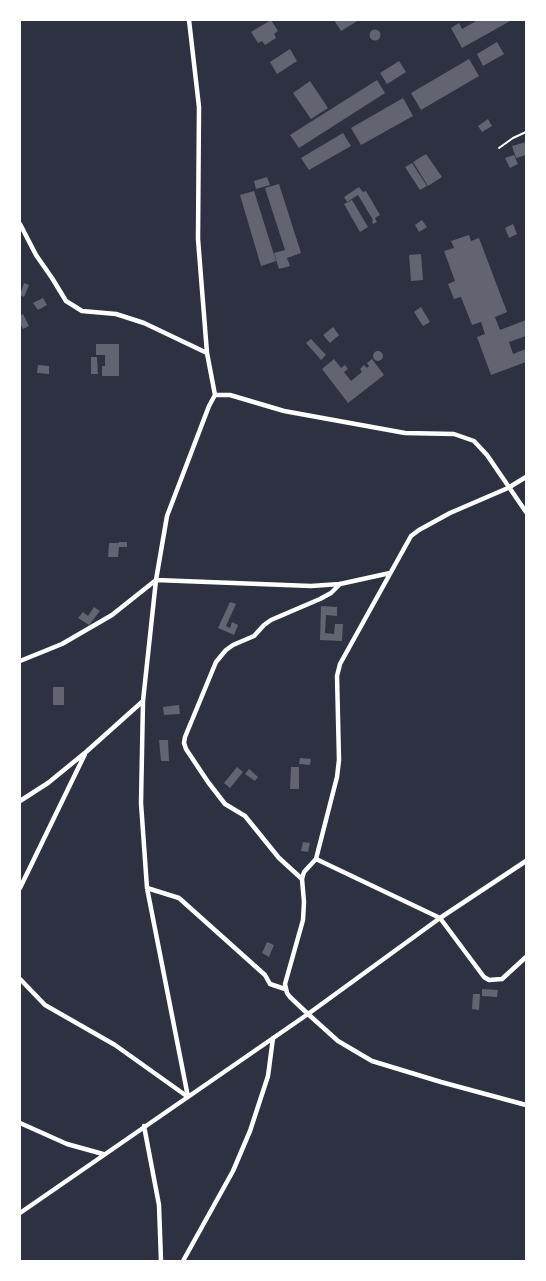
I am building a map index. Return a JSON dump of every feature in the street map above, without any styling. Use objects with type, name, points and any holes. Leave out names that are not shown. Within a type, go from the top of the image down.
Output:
[{"type":"street","points":[[188,1097],[148,888],[141,803],[144,701],[156,580],[167,516],[209,406],[215,395],[207,353],[198,239],[199,107],[189,20]]},
{"type":"street","points":[[20,224],[36,256],[66,301],[82,311],[116,314],[144,323],[207,353]]},
{"type":"street","points":[[215,395],[230,395],[284,411],[405,433],[454,434],[474,441],[487,454],[508,488],[526,512]]},
{"type":"street","points":[[526,478],[508,488],[450,513],[414,533],[405,545],[338,670],[339,760],[337,777],[316,859],[304,872],[302,880],[303,920],[285,979],[286,989],[290,997],[308,1014],[338,1041],[372,1061],[526,1105]]},
{"type":"street","points":[[20,661],[62,644],[112,615],[156,580],[286,586],[340,584],[390,573]]},
{"type":"street","points":[[302,880],[278,858],[245,816],[225,804],[208,782],[184,743],[216,662],[226,650],[233,644],[254,636],[271,620],[320,600],[340,584]]},
{"type":"street","points":[[20,801],[48,783],[144,701]]},
{"type":"street","points":[[20,888],[86,752]]},
{"type":"street","points":[[316,859],[440,918],[484,977],[489,980],[502,979],[526,957]]},
{"type":"street","points":[[20,1213],[308,1014],[440,918],[526,861]]},
{"type":"street","points":[[148,888],[179,898],[265,975],[270,984],[286,989]]},
{"type":"street","points":[[20,979],[45,1005],[115,1045],[188,1097]]},
{"type":"street","points":[[183,1261],[233,1171],[246,1139],[268,1076],[273,1038]]},
{"type":"street","points":[[20,1123],[67,1144],[103,1154]]},
{"type":"street","points":[[144,1126],[159,1205],[162,1261]]},
{"type":"path","points":[[499,148],[526,132]]},
{"type":"building","points":[[271,20],[278,31],[274,34],[276,38],[265,45],[262,41],[258,43],[251,32]]},
{"type":"building","points":[[334,20],[359,20],[341,31]]},
{"type":"building","points":[[478,20],[512,20],[462,48],[451,28],[459,23],[462,29]]},
{"type":"building","points":[[375,29],[381,35],[375,41],[369,35]]},
{"type":"building","points":[[497,42],[504,54],[483,66],[477,54]]},
{"type":"building","points":[[290,49],[297,61],[277,74],[270,62]]},
{"type":"building","points":[[469,59],[479,76],[421,110],[411,93]]},
{"type":"building","points":[[399,61],[406,72],[387,84],[380,73]]},
{"type":"building","points":[[377,80],[385,93],[299,148],[290,135]]},
{"type":"building","points":[[310,81],[328,108],[311,119],[293,93]]},
{"type":"building","points":[[403,98],[413,116],[361,145],[351,128]]},
{"type":"building","points":[[488,119],[492,126],[482,132],[478,126]]},
{"type":"building","points":[[343,133],[351,146],[309,170],[301,158]]},
{"type":"building","points":[[526,142],[526,155],[516,158],[512,146]]},
{"type":"building","points":[[426,154],[442,177],[428,186],[413,162]]},
{"type":"building","points":[[514,155],[518,164],[510,168],[505,158]]},
{"type":"building","points":[[412,163],[427,186],[420,190],[405,167]]},
{"type":"building","points":[[267,177],[270,185],[256,189],[254,181]]},
{"type":"building","points":[[279,184],[301,253],[287,258],[290,266],[279,269],[274,253],[285,250],[265,188]]},
{"type":"building","points":[[359,187],[363,192],[366,191],[380,215],[375,218],[377,222],[373,224],[373,220],[358,195],[347,202],[344,197]]},
{"type":"building","points":[[254,191],[276,261],[261,266],[240,195]]},
{"type":"building","points":[[352,200],[368,227],[360,232],[344,204]]},
{"type":"building","points":[[422,220],[427,227],[419,232],[415,225]]},
{"type":"building","points":[[513,224],[517,234],[509,238],[505,228]]},
{"type":"building","points":[[469,235],[471,241],[479,238],[507,312],[495,317],[500,330],[526,320],[526,336],[509,342],[513,354],[526,349],[526,362],[491,375],[477,337],[485,334],[481,322],[472,325],[461,297],[454,299],[448,284],[455,281],[444,251],[454,248],[451,241]]},
{"type":"building","points":[[421,254],[423,280],[411,281],[409,255]]},
{"type":"building","points":[[24,283],[29,285],[24,297],[20,295]]},
{"type":"building","points":[[43,298],[47,305],[38,310],[33,303]]},
{"type":"building","points":[[421,307],[430,322],[423,326],[414,312]]},
{"type":"building","points":[[23,314],[29,326],[23,329],[20,324],[20,316]]},
{"type":"building","points":[[333,327],[339,335],[330,343],[323,335]]},
{"type":"building","points":[[311,339],[326,355],[321,360],[306,343]]},
{"type":"building","points":[[96,344],[119,344],[119,376],[102,376],[102,366],[105,366],[105,355],[96,355]]},
{"type":"building","points":[[376,351],[380,351],[383,356],[382,360],[376,361],[373,358],[373,354]]},
{"type":"building","points":[[91,357],[97,357],[98,374],[91,374]]},
{"type":"building","points":[[334,359],[341,368],[345,365],[348,369],[344,372],[351,381],[362,372],[360,369],[364,365],[367,368],[369,366],[367,363],[372,359],[384,375],[348,403],[322,369]]},
{"type":"building","points":[[38,365],[49,366],[49,374],[37,373]]},
{"type":"building","points":[[127,542],[127,547],[119,547],[118,557],[108,557],[109,543]]},
{"type":"building","points":[[230,602],[236,604],[226,626],[230,628],[232,622],[238,625],[234,635],[218,628]]},
{"type":"building","points":[[321,606],[337,607],[337,616],[326,615],[325,633],[334,634],[335,624],[343,624],[342,641],[320,640]]},
{"type":"building","points":[[94,607],[100,611],[89,625],[78,618],[83,612],[88,616]]},
{"type":"building","points":[[53,687],[64,687],[64,705],[53,705]]},
{"type":"building","points":[[179,705],[180,714],[164,715],[163,707]]},
{"type":"building","points":[[159,740],[168,740],[169,761],[161,761]]},
{"type":"building","points":[[300,758],[311,759],[310,765],[299,764]]},
{"type":"building","points":[[237,767],[243,772],[230,788],[224,783]]},
{"type":"building","points":[[291,767],[299,767],[299,789],[290,789]]},
{"type":"building","points":[[249,769],[258,777],[255,781],[245,774]]},
{"type":"building","points":[[303,842],[310,843],[308,852],[301,851]]},
{"type":"building","points":[[267,942],[274,945],[269,957],[262,953]]},
{"type":"building","points":[[482,989],[498,990],[497,997],[482,996]]},
{"type":"building","points":[[473,994],[480,994],[479,1010],[472,1009]]}]
